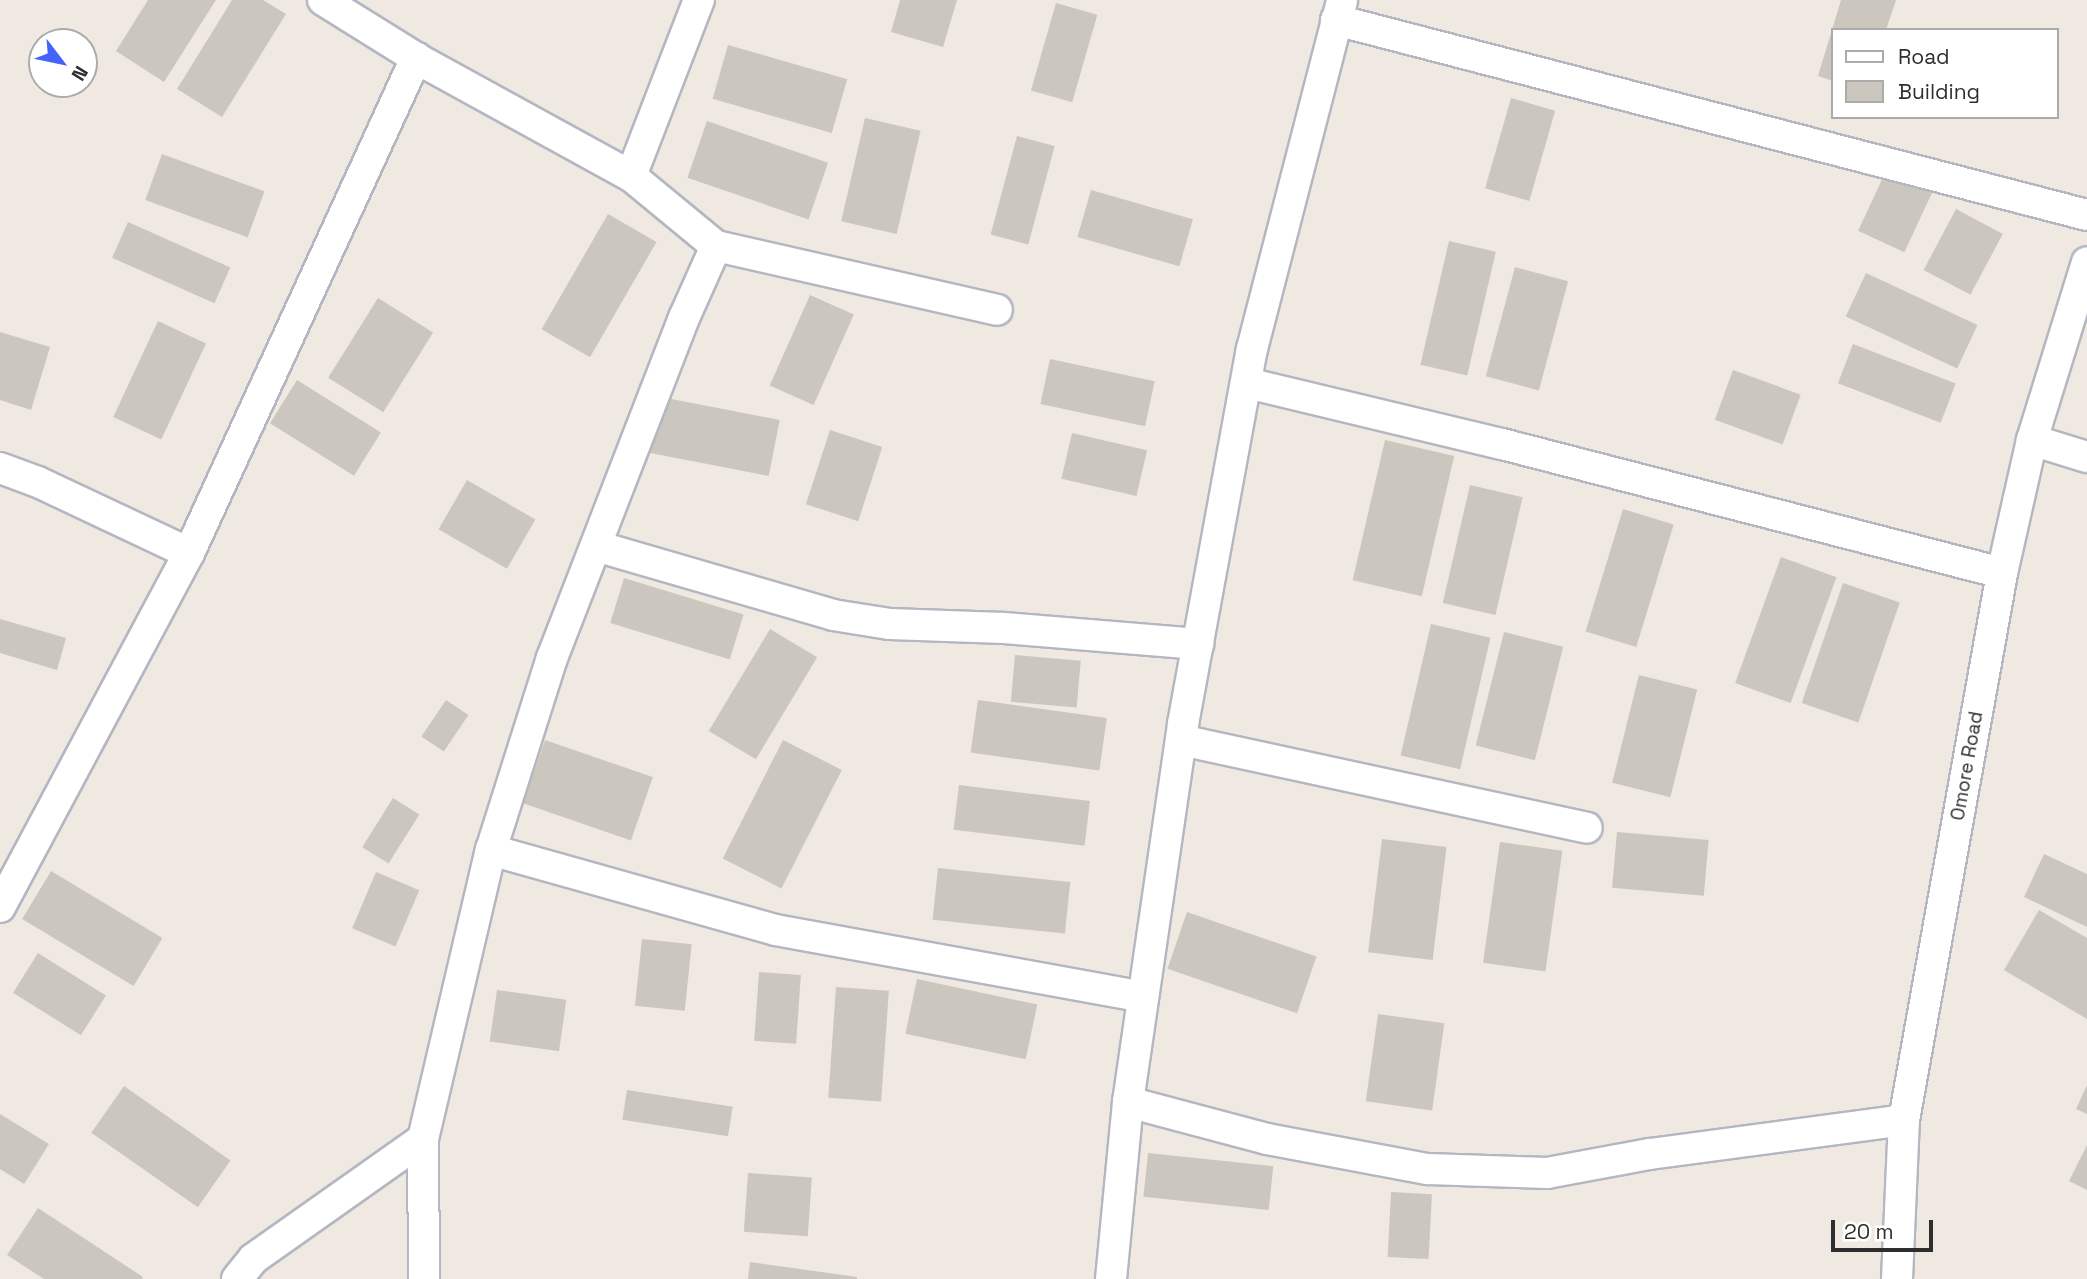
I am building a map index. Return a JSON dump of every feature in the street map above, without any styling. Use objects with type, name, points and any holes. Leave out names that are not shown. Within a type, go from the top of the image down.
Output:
[{"type":"street","points":[[323,0],[416,58],[631,177],[716,246],[997,310]]},
{"type":"street","points":[[631,177],[699,0]]},
{"type":"street","points":[[1111,1279],[1128,1102],[1181,740],[1198,644],[1247,383],[1339,10],[2087,215]]},
{"type":"street","points":[[0,907],[8,876],[189,553],[416,58]]},
{"type":"street","points":[[424,1279],[423,1139],[491,850],[552,659],[684,318],[716,246]]},
{"type":"street","name":"Omore Road","points":[[1897,1279],[1904,1120],[2002,573],[2032,440],[2087,262]]},
{"type":"street","points":[[1247,383],[1502,444],[2002,573]]},
{"type":"street","points":[[2032,440],[2087,457]]},
{"type":"street","points":[[0,468],[38,482],[189,553]]},
{"type":"street","points":[[596,546],[833,615],[867,621],[1198,644]]},
{"type":"street","points":[[1181,740],[1587,828]]},
{"type":"street","points":[[491,850],[775,930],[1143,997]]},
{"type":"street","points":[[1128,1102],[1267,1139],[1429,1169],[1547,1173],[1650,1154],[1904,1120]]},
{"type":"street","points":[[237,1279],[253,1259],[423,1139]]},
{"type":"building","points":[[148,0],[216,0],[164,82],[116,51]]},
{"type":"building","points":[[232,0],[263,0],[286,14],[222,117],[177,89]]},
{"type":"building","points":[[900,0],[957,0],[943,47],[891,32]]},
{"type":"building","points":[[1841,0],[1896,0],[1887,28],[1833,28]]},
{"type":"building","points":[[1056,3],[1097,15],[1072,102],[1031,90]]},
{"type":"building","points":[[1832,30],[1832,81],[1818,76]]},
{"type":"building","points":[[728,45],[847,79],[832,133],[713,99]]},
{"type":"building","points":[[1511,98],[1555,111],[1529,201],[1485,188]]},
{"type":"building","points":[[865,118],[921,131],[897,234],[841,221]]},
{"type":"building","points":[[707,121],[828,163],[808,219],[687,178]]},
{"type":"building","points":[[1017,136],[1055,146],[1028,245],[991,235]]},
{"type":"building","points":[[162,154],[264,191],[248,237],[145,200]]},
{"type":"building","points":[[1886,171],[1932,193],[1904,252],[1858,231]]},
{"type":"building","points":[[1091,190],[1193,219],[1179,266],[1077,237]]},
{"type":"building","points":[[1956,209],[2003,234],[1970,295],[1924,270]]},
{"type":"building","points":[[608,214],[656,242],[590,357],[542,329]]},
{"type":"building","points":[[128,222],[230,268],[214,303],[112,258]]},
{"type":"building","points":[[1449,241],[1496,252],[1467,376],[1420,365]]},
{"type":"building","points":[[1515,267],[1568,281],[1539,390],[1486,376]]},
{"type":"building","points":[[1866,273],[1977,325],[1957,368],[1846,317]]},
{"type":"building","points":[[810,295],[854,315],[814,405],[770,385]]},
{"type":"building","points":[[378,298],[433,332],[383,412],[328,378]]},
{"type":"building","points":[[158,321],[206,343],[161,439],[113,417]]},
{"type":"building","points":[[0,332],[50,347],[31,410],[0,400]]},
{"type":"building","points":[[1853,344],[1956,383],[1941,423],[1838,383]]},
{"type":"building","points":[[1050,359],[1155,381],[1145,426],[1040,404]]},
{"type":"building","points":[[1733,370],[1801,395],[1783,444],[1715,420]]},
{"type":"building","points":[[297,380],[381,432],[354,476],[270,423]]},
{"type":"building","points":[[656,396],[780,420],[769,476],[645,452]]},
{"type":"building","points":[[830,430],[882,447],[858,521],[806,504]]},
{"type":"building","points":[[1072,433],[1147,450],[1136,496],[1061,479]]},
{"type":"building","points":[[1385,440],[1454,456],[1422,596],[1353,580]]},
{"type":"building","points":[[467,480],[535,520],[507,569],[439,529]]},
{"type":"building","points":[[1470,485],[1523,497],[1495,615],[1443,603]]},
{"type":"building","points":[[1623,509],[1674,524],[1636,647],[1586,631]]},
{"type":"building","points":[[1781,557],[1836,577],[1791,703],[1735,683]]},
{"type":"building","points":[[624,578],[744,615],[730,659],[610,623]]},
{"type":"building","points":[[1843,583],[1900,603],[1858,723],[1802,703]]},
{"type":"building","points":[[0,619],[66,638],[57,670],[0,653]]},
{"type":"building","points":[[1431,624],[1490,638],[1460,769],[1401,756]]},
{"type":"building","points":[[770,629],[817,657],[756,759],[709,731]]},
{"type":"building","points":[[1504,632],[1563,647],[1535,760],[1476,746]]},
{"type":"building","points":[[1015,655],[1081,661],[1077,708],[1011,702]]},
{"type":"building","points":[[1639,675],[1697,690],[1670,797],[1612,783]]},
{"type":"building","points":[[446,700],[468,715],[444,752],[421,736]]},
{"type":"building","points":[[978,700],[1107,718],[1099,771],[971,752]]},
{"type":"building","points":[[545,740],[653,777],[631,840],[523,803]]},
{"type":"building","points":[[783,740],[842,770],[781,888],[723,859]]},
{"type":"building","points":[[959,785],[1090,801],[1085,846],[954,830]]},
{"type":"building","points":[[393,798],[419,814],[389,864],[362,847]]},
{"type":"building","points":[[1617,832],[1709,840],[1704,896],[1612,888]]},
{"type":"building","points":[[1382,839],[1447,847],[1433,960],[1368,952]]},
{"type":"building","points":[[1500,842],[1562,851],[1545,972],[1483,963]]},
{"type":"building","points":[[2044,854],[2087,874],[2087,927],[2024,897]]},
{"type":"building","points":[[938,868],[1070,882],[1065,934],[933,920]]},
{"type":"building","points":[[51,871],[162,938],[134,986],[22,919]]},
{"type":"building","points":[[376,872],[419,890],[395,947],[352,928]]},
{"type":"building","points":[[2039,910],[2087,938],[2087,1019],[2004,970]]},
{"type":"building","points":[[1187,912],[1317,957],[1297,1013],[1167,969]]},
{"type":"building","points":[[642,939],[692,944],[685,1011],[635,1006]]},
{"type":"building","points":[[38,953],[106,995],[81,1035],[13,993]]},
{"type":"building","points":[[759,972],[801,975],[796,1044],[754,1041]]},
{"type":"building","points":[[917,979],[1037,1005],[1026,1059],[905,1034]]},
{"type":"building","points":[[836,987],[889,991],[881,1101],[828,1098]]},
{"type":"building","points":[[497,990],[566,1000],[559,1051],[490,1041]]},
{"type":"building","points":[[1378,1014],[1444,1023],[1432,1110],[1366,1101]]},
{"type":"building","points":[[2087,1085],[2087,1114],[2076,1109]]},
{"type":"building","points":[[124,1086],[230,1161],[198,1207],[91,1133]]},
{"type":"building","points":[[627,1090],[733,1107],[728,1136],[622,1120]]},
{"type":"building","points":[[0,1114],[49,1144],[24,1184],[0,1169]]},
{"type":"building","points":[[2087,1145],[2087,1190],[2069,1181]]},
{"type":"building","points":[[1148,1153],[1273,1166],[1269,1210],[1143,1197]]},
{"type":"building","points":[[748,1173],[812,1177],[808,1236],[744,1232]]},
{"type":"building","points":[[1391,1192],[1432,1194],[1429,1259],[1388,1257]]},
{"type":"building","points":[[38,1208],[143,1277],[142,1279],[44,1279],[7,1255]]},
{"type":"building","points":[[750,1262],[857,1277],[857,1279],[748,1279]]}]
